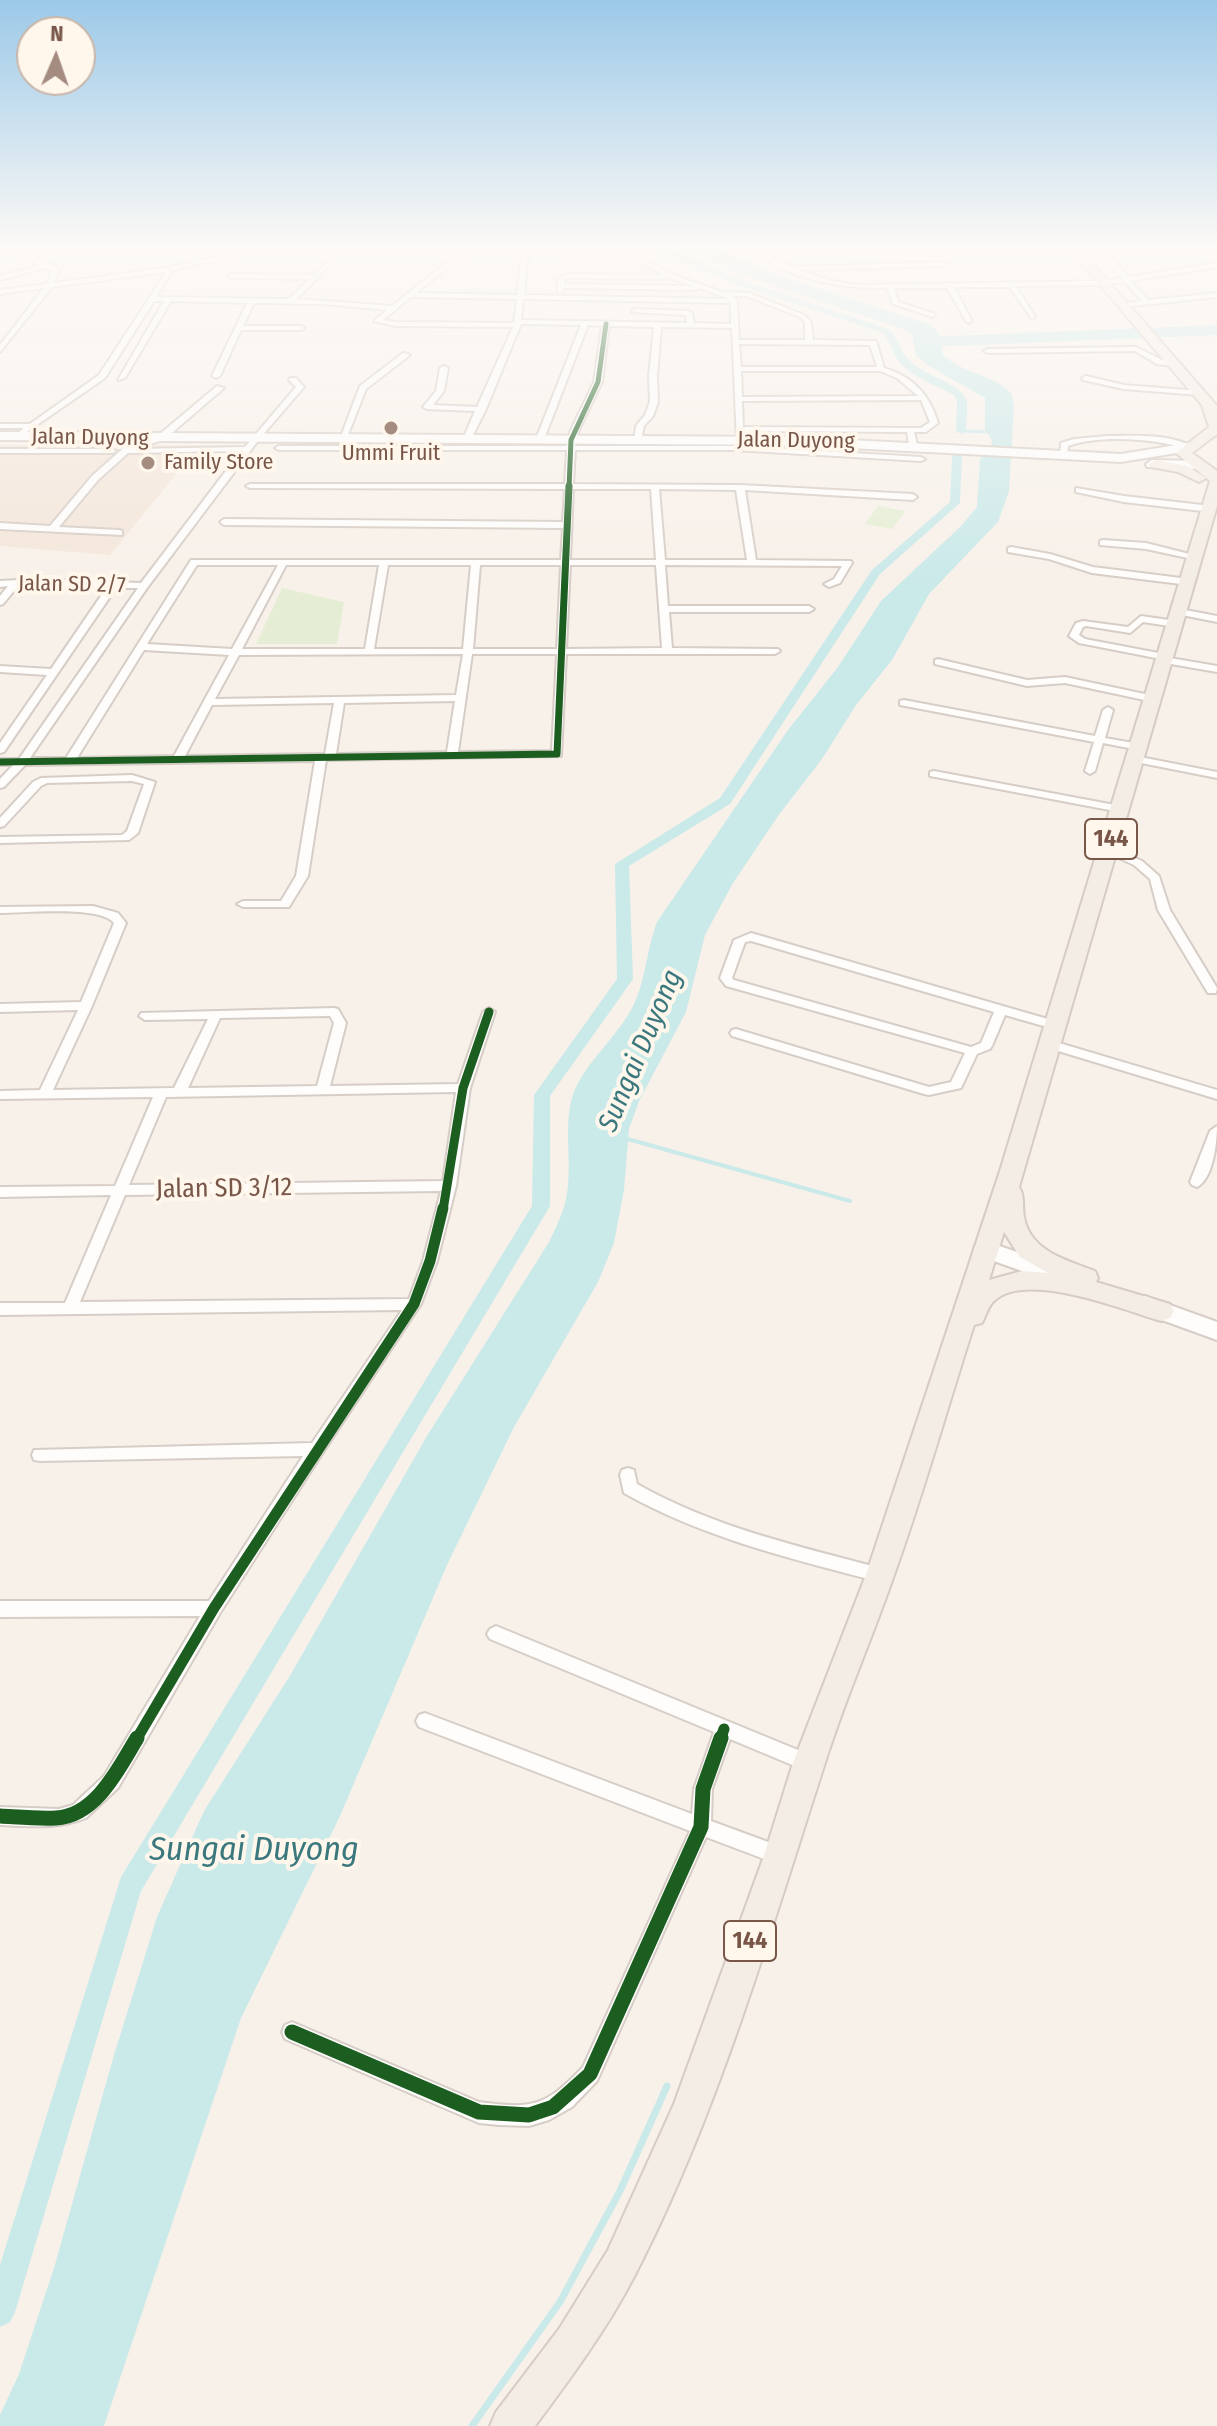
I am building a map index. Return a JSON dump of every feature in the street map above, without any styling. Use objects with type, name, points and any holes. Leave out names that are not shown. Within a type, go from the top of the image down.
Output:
[{"type":"main road","points":[[1169,358],[1212,407],[1216,428],[1212,434],[1189,447]]},
{"type":"main road","name":"Jalan Duyong","points":[[252,442],[343,437],[540,439],[571,444],[740,434],[1083,457],[1134,457],[1189,447]]},
{"type":"main road","name":"Jalan Duyong","points":[[0,436],[252,442],[401,438]]},
{"type":"main road","name":"Jalan Duyong","points":[[18,436],[109,445],[160,438]]},
{"type":"main road","points":[[1189,447],[1217,443]]},
{"type":"main road","name":"144","points":[[510,2426],[573,2343],[621,2263],[655,2192],[691,2105],[780,1856],[809,1763],[880,1575],[1012,1171],[1214,503],[1217,481],[1211,472],[1183,453],[1189,447]]},
{"type":"main road","points":[[1083,457],[1156,464],[1217,463]]},
{"type":"main road","points":[[1156,464],[1182,469],[1200,478],[1210,490],[1214,503]]},
{"type":"main road","points":[[1012,1171],[1009,1221],[1017,1238],[1027,1249],[1053,1265],[1161,1311]]},
{"type":"main road","points":[[985,1249],[1217,1331]]},
{"type":"main road","points":[[940,1388],[983,1296],[1006,1282],[1039,1279],[1161,1311]]},
{"type":"street","points":[[18,436],[102,376],[113,358]]},
{"type":"street","points":[[121,378],[133,358]]},
{"type":"street","points":[[216,376],[225,358]]},
{"type":"street","points":[[343,437],[365,384],[401,358]]},
{"type":"street","points":[[467,439],[503,358]]},
{"type":"street","points":[[540,439],[571,358]]},
{"type":"street","points":[[0,762],[179,757],[557,754],[571,444],[580,414],[591,402],[599,380],[602,358]]},
{"type":"street","points":[[637,440],[640,426],[649,416],[654,402],[655,358]]},
{"type":"street","points":[[738,358],[740,434],[923,430],[934,423],[923,398],[905,380],[881,369],[738,369]]},
{"type":"street","points":[[878,358],[881,369]]},
{"type":"street","points":[[1155,358],[1174,364]]},
{"type":"street","points":[[444,368],[440,391],[427,407],[482,409]]},
{"type":"street","points":[[1086,378],[1212,407]]},
{"type":"street","points":[[0,785],[23,761],[144,586],[252,442],[300,387],[293,380]]},
{"type":"street","points":[[53,528],[132,445],[160,438],[220,388]]},
{"type":"street","points":[[738,399],[923,398]]},
{"type":"street","points":[[0,426],[30,426]]},
{"type":"street","points":[[910,430],[913,445]]},
{"type":"street","points":[[1064,456],[1064,445],[1083,440],[1171,440],[1189,447]]},
{"type":"street","points":[[128,451],[252,442]]},
{"type":"street","points":[[279,448],[571,444],[734,448],[921,459]]},
{"type":"street","points":[[1,453],[109,445],[107,469]]},
{"type":"street","points":[[250,486],[740,487],[913,497]]},
{"type":"street","points":[[655,487],[667,651]]},
{"type":"street","points":[[740,487],[752,564]]},
{"type":"street","points":[[1079,490],[1124,499],[1214,503]]},
{"type":"street","points":[[224,522],[568,525]]},
{"type":"street","points":[[0,526],[119,533]]},
{"type":"street","points":[[1103,543],[1146,546],[1197,557]]},
{"type":"street","points":[[1011,550],[1103,572],[1189,582]]},
{"type":"street","points":[[70,760],[194,562],[566,565],[848,563],[837,581],[829,584]]},
{"type":"street","points":[[179,757],[283,563]]},
{"type":"street","points":[[369,652],[384,563]]},
{"type":"street","points":[[452,755],[458,698],[468,651],[476,564]]},
{"type":"street","points":[[0,602],[15,583]]},
{"type":"street","name":"Jalan SD 2/7","points":[[0,584],[144,586]]},
{"type":"street","points":[[0,750],[112,587]]},
{"type":"street","points":[[665,609],[809,609]]},
{"type":"street","points":[[1217,619],[1141,619],[1130,630],[1086,623],[1079,625],[1074,636],[1082,641],[1217,669]]},
{"type":"street","points":[[141,647],[235,652],[775,651]]},
{"type":"street","points":[[938,662],[1027,683],[1065,680],[1154,699]]},
{"type":"street","points":[[0,669],[51,672]]},
{"type":"street","points":[[209,702],[458,698]]},
{"type":"street","points":[[243,904],[285,905],[298,886],[340,700]]},
{"type":"street","points":[[904,703],[1099,740],[1217,775]]},
{"type":"street","points":[[1090,771],[1108,710]]},
{"type":"street","points":[[934,774],[1120,809]]},
{"type":"street","points":[[0,824],[37,784],[45,780],[132,778],[150,782],[132,833],[125,838],[0,840]]},
{"type":"street","points":[[1108,849],[1138,863],[1155,878],[1164,910],[1212,990]]},
{"type":"street","points":[[0,910],[93,909],[114,915],[120,923],[45,1094]]},
{"type":"street","points":[[1001,1010],[986,1046],[972,1051],[730,983],[726,978],[740,940],[751,937],[1001,1010],[1052,1034],[1217,1095]]},
{"type":"street","points":[[0,1008],[86,1006]]},
{"type":"street","points":[[145,1016],[334,1012],[340,1023],[323,1089]]},
{"type":"street","points":[[0,1816],[59,1818],[79,1812],[111,1782],[214,1608],[414,1304],[430,1261],[449,1186],[463,1088],[489,1012]]},
{"type":"street","points":[[179,1092],[216,1014]]},
{"type":"street","points":[[736,1033],[929,1091],[956,1085],[972,1051]]},
{"type":"street","points":[[0,1095],[463,1088]]},
{"type":"street","points":[[70,1308],[161,1093]]},
{"type":"street","points":[[1197,1182],[1217,1131]]},
{"type":"street","name":"Jalan SD 3/12","points":[[0,1192],[449,1186]]},
{"type":"street","points":[[0,1309],[414,1304]]},
{"type":"street","points":[[40,1455],[316,1449]]},
{"type":"street","points":[[628,1475],[630,1488],[654,1503],[756,1540],[880,1575]]},
{"type":"street","points":[[0,1609],[214,1608]]},
{"type":"street","points":[[496,1634],[809,1763]]},
{"type":"street","points":[[425,1721],[780,1856]]},
{"type":"street","points":[[292,2032],[479,2112],[509,2117],[540,2115],[566,2101],[590,2074],[701,1827],[703,1789],[724,1729]]},
{"type":"shaded area","points":[[0,445],[200,445],[110,555],[0,546]]},
{"type":"green space","points":[[878,506],[906,511],[892,529],[865,524]]},
{"type":"green space","points":[[282,588],[344,602],[337,644],[256,644]]},
{"type":"water","name":"Sungai Duyong","points":[[920,358],[947,358],[996,382],[1012,394],[1009,491],[998,522],[929,594],[892,660],[856,705],[822,759],[778,816],[733,883],[705,935],[686,1012],[639,1101],[629,1129],[624,1190],[614,1243],[598,1282],[514,1427],[447,1565],[340,1816],[241,2018],[104,2426],[0,2426],[0,2415],[19,2374],[54,2268],[114,2055],[157,1917],[204,1811],[291,1674],[427,1436],[549,1242],[562,1214],[567,1192],[568,1120],[572,1098],[590,1064],[631,1010],[640,989],[657,922],[788,730],[838,667],[881,601],[977,507],[980,459],[992,440],[985,430],[985,398]]},
{"type":"waterway","points":[[902,358],[917,372],[957,393],[962,400],[961,431]]},
{"type":"waterway","points":[[961,431],[992,432]]},
{"type":"waterway","points":[[0,2312],[130,1886],[541,1206],[542,1095],[625,979],[622,864],[725,801],[876,572],[955,503],[957,456]]},
{"type":"waterway","points":[[624,1138],[850,1201]]},
{"type":"waterway","points":[[472,2426],[560,2302],[620,2191],[667,2086]]},
{"type":"cycle path","points":[[0,762],[557,754],[571,440],[598,382],[602,358]]},
{"type":"cycle path","points":[[0,1816],[59,1818],[79,1812],[111,1782],[214,1608],[414,1304],[430,1261],[449,1186],[463,1088],[489,1012]]},
{"type":"cycle path","points":[[292,2032],[479,2112],[529,2115],[542,2112],[565,2099],[590,2074],[701,1827],[703,1789],[724,1729]]},
{"type":"place","name":"Ummi Fruit","points":[[391,428]]},
{"type":"place","name":"Family Store","points":[[148,463]]}]
